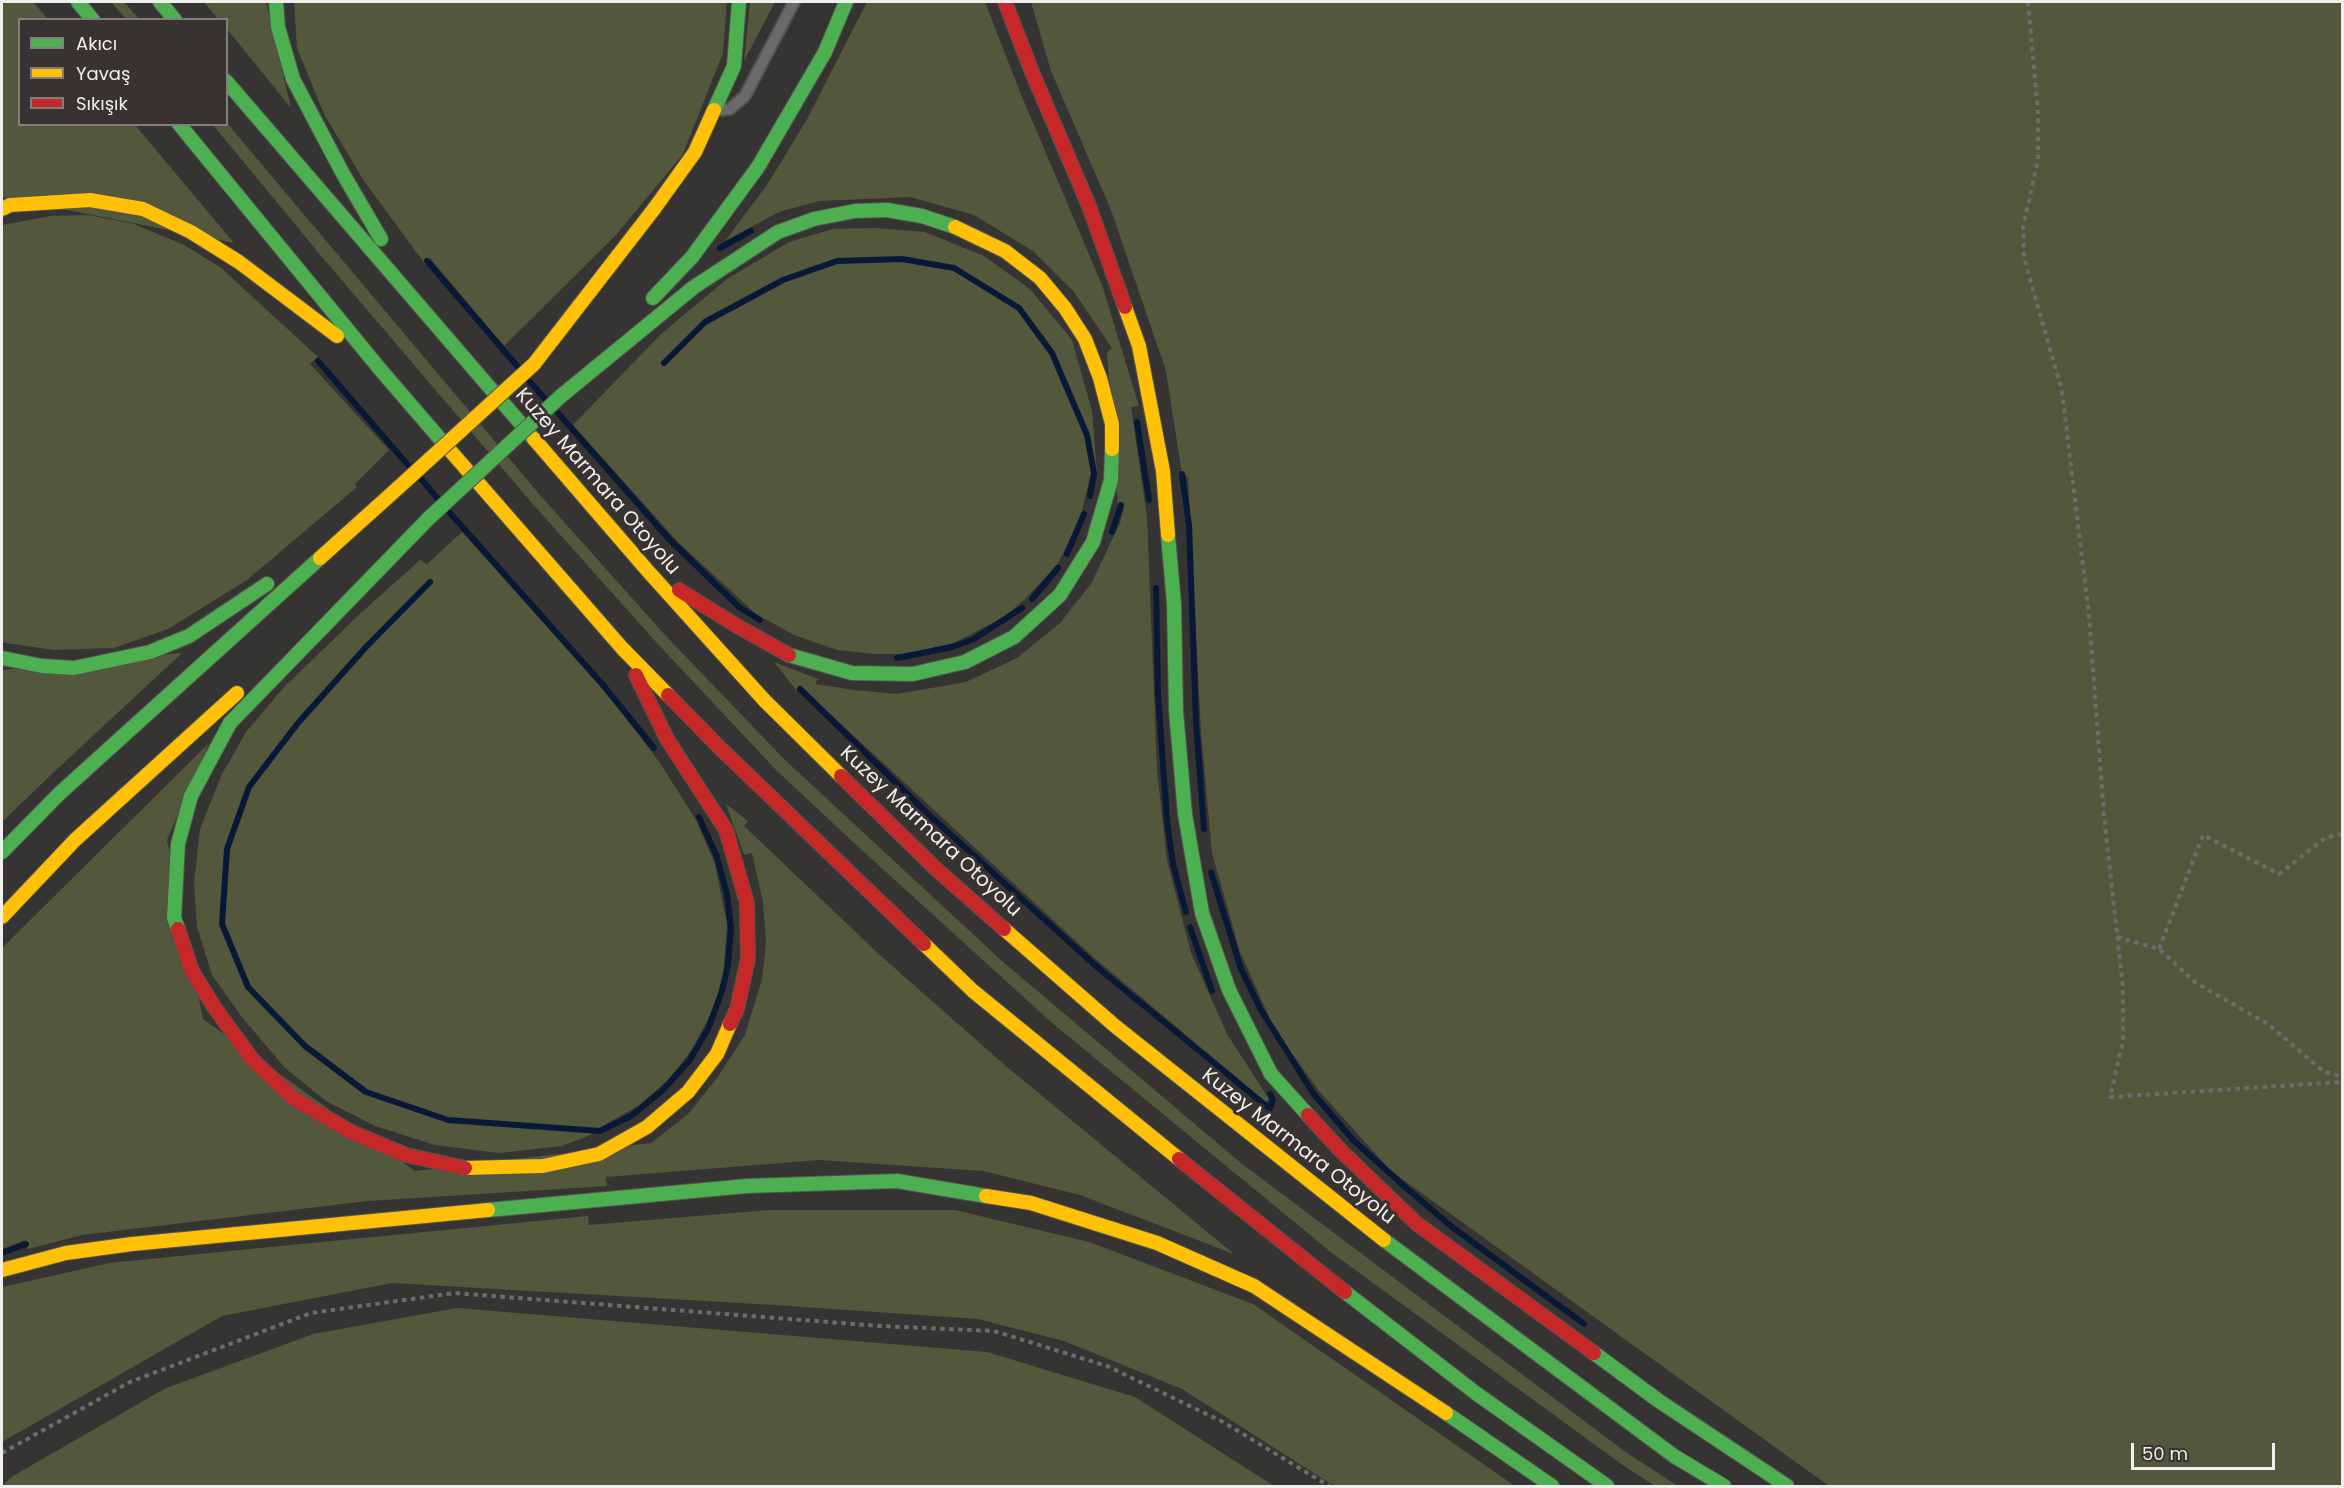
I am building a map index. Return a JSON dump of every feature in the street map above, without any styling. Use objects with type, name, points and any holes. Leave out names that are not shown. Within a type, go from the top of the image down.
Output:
[{"type":"highway","points":[[78,2],[91,18]]},
{"type":"highway","points":[[160,2],[173,18]]},
{"type":"highway","points":[[276,2],[278,27],[293,79],[342,172],[425,313]]},
{"type":"highway","points":[[2,852],[60,793],[534,364],[654,209],[695,152],[734,66],[739,2]]},
{"type":"highway","points":[[561,396],[692,257],[758,167],[825,52],[846,2]]},
{"type":"highway","points":[[1005,2],[1089,206],[1139,346],[1163,471],[1174,604],[1176,711],[1185,814],[1202,913],[1229,990],[1271,1074],[1340,1150],[1416,1222],[1659,1401],[1786,1486]]},
{"type":"highway","name":"Kuzey Marmara Otoyolu","points":[[228,83],[647,570],[765,701],[926,860],[1115,1026],[1392,1246],[1674,1456],[1724,1486]]},
{"type":"highway","points":[[181,126],[379,368],[622,648],[720,748],[973,992],[1276,1239],[1477,1394],[1607,1486]]},
{"type":"highway","points":[[2,209],[10,205],[50,201],[90,201],[142,209],[191,232],[239,262],[379,368]]},
{"type":"highway","points":[[261,671],[561,396],[694,287],[778,232],[814,219],[855,211],[886,210],[922,216],[953,226],[1005,251],[1040,279],[1065,308],[1085,339],[1100,378],[1112,424],[1111,480],[1093,542],[1060,595],[1014,637],[965,662],[913,674],[852,673],[790,655],[737,626],[647,570]]},
{"type":"highway","points":[[2,658],[42,666],[74,668],[150,652],[189,636],[280,575],[399,487]]},
{"type":"highway","points":[[429,519],[230,723],[191,796],[178,844],[174,918],[192,971],[214,1008],[252,1059],[292,1098],[351,1132],[406,1155],[471,1169],[543,1166],[599,1154],[648,1127],[688,1092],[717,1054],[736,1009],[748,959],[747,903],[726,830],[667,739],[622,648]]},
{"type":"highway","points":[[2,917],[75,840],[243,687]]},
{"type":"highway","points":[[2,1270],[66,1253],[144,1242],[736,1187],[897,1181],[1031,1203],[1156,1243],[1254,1286],[1552,1486]]},
{"type":"lane","points":[[714,110],[730,109],[745,96],[795,2]]},
{"type":"path","points":[[2028,2],[2038,113],[2038,160],[2023,227],[2024,258],[2062,391],[2089,616],[2104,816],[2123,988],[2123,1041],[2110,1097],[2343,1082]]},
{"type":"path","points":[[2159,949],[2204,835],[2279,874],[2325,838],[2343,834]]},
{"type":"path","points":[[2117,937],[2159,949],[2196,983],[2268,1024],[2323,1071],[2343,1077]]},
{"type":"path","points":[[2,1453],[130,1382],[311,1313],[454,1293],[880,1326],[994,1331],[1107,1366],[1223,1422],[1329,1486]]},
{"type":"green space","points":[[2,2],[33,2],[47,18],[18,18],[18,126],[136,126],[234,243],[2,197]]},
{"type":"green space","points":[[111,2],[124,2],[138,18],[125,18]]},
{"type":"green space","points":[[204,2],[266,2],[291,108],[228,30],[228,18],[217,18]]},
{"type":"green space","points":[[294,2],[727,2],[723,53],[683,154],[617,234],[504,346],[430,258],[425,264],[364,181],[324,114],[297,48]]},
{"type":"green space","points":[[750,2],[775,2],[744,61]]},
{"type":"green space","points":[[867,2],[985,2],[1020,92],[1102,285],[1139,406],[1131,407],[1147,517],[1157,770],[1167,860],[1191,953],[1227,1034],[1269,1099],[1266,1102],[1092,956],[802,688],[797,691],[774,662],[818,679],[815,684],[854,690],[897,694],[966,682],[1017,658],[1060,623],[1091,584],[1120,523],[1124,507],[1118,505],[1107,352],[1112,348],[1074,292],[1033,251],[974,215],[910,197],[819,201],[779,212],[725,241],[767,185],[806,121]]},
{"type":"green space","points":[[1031,2],[2342,2],[2342,1486],[1829,1486],[1391,1171],[1319,1091],[1275,1030],[1240,952],[1212,853],[1201,732],[1188,477],[1182,474],[1166,371],[1111,210],[1051,71]]},
{"type":"green space","points":[[228,124],[540,495],[665,635],[784,759],[1002,961],[1241,1163],[1627,1453],[1678,1486],[1655,1486],[1624,1466],[1332,1253],[1051,1022],[776,770],[656,642],[531,502],[214,126]]},
{"type":"green space","points":[[88,215],[134,224],[184,245],[220,267],[318,357],[310,364],[389,450],[355,484],[357,487],[247,580],[168,629],[114,648],[54,650],[2,642],[2,225],[51,216]]},
{"type":"green space","points":[[875,228],[925,232],[984,256],[1030,289],[1072,340],[1092,411],[1097,473],[1091,473],[1080,519],[1057,565],[1025,599],[1004,617],[954,643],[905,654],[837,650],[794,635],[756,614],[678,542],[573,425],[661,334],[727,279],[789,242],[833,229]]},
{"type":"green space","points":[[462,532],[610,697],[660,763],[696,820],[715,864],[727,924],[723,976],[713,1010],[691,1051],[668,1080],[638,1106],[591,1135],[562,1146],[499,1153],[435,1145],[375,1126],[326,1101],[285,1068],[241,1016],[212,975],[197,927],[194,882],[200,829],[221,776],[246,732],[285,686],[362,612],[420,560],[427,564]]},
{"type":"green space","points":[[182,653],[54,772],[2,822],[2,670]]},
{"type":"green space","points":[[209,743],[167,840],[203,1019],[415,1171],[651,1143],[688,1114],[717,1078],[745,1035],[762,979],[766,942],[763,902],[752,853],[744,855],[726,804],[748,821],[744,826],[882,957],[1007,1067],[1234,1254],[1080,1195],[983,1171],[819,1160],[606,1177],[607,1186],[368,1201],[82,1235],[28,1249],[25,1240],[2,1249],[2,948]]},
{"type":"green space","points":[[769,1210],[955,1210],[1089,1242],[1253,1304],[1515,1486],[1334,1486],[1182,1389],[1064,1341],[978,1319],[392,1283],[222,1316],[2,1442],[2,1287],[109,1263],[588,1216],[589,1225]]},
{"type":"green space","points":[[457,1308],[987,1352],[1135,1397],[1274,1486],[2,1486],[13,1476],[164,1389],[313,1334]]},
{"type":"waterway","points":[[720,248],[751,231]]},
{"type":"waterway","points":[[664,363],[705,322],[783,280],[837,261],[902,259],[954,268],[1019,308],[1052,353],[1087,435],[1094,473],[1090,496]]},
{"type":"waterway","points":[[427,261],[518,367]]},
{"type":"waterway","points":[[318,361],[408,465]]},
{"type":"waterway","points":[[530,382],[545,399]]},
{"type":"waterway","points":[[558,413],[669,539],[739,607],[760,620]]},
{"type":"waterway","points":[[1137,422],[1149,500]]},
{"type":"waterway","points":[[1182,474],[1189,525],[1196,722],[1204,829]]},
{"type":"waterway","points":[[421,479],[438,499]]},
{"type":"waterway","points":[[1112,532],[1121,505]]},
{"type":"waterway","points":[[450,513],[603,685],[654,748]]},
{"type":"waterway","points":[[1067,554],[1084,514]]},
{"type":"waterway","points":[[1032,599],[1058,568]]},
{"type":"waterway","points":[[430,582],[366,647],[298,723],[249,787],[227,849],[222,924],[248,987],[305,1046],[366,1092],[448,1120],[600,1131],[631,1116],[662,1091],[689,1061],[708,1029],[722,991],[728,965],[731,928],[727,895],[717,857],[699,817]]},
{"type":"waterway","points":[[1156,588],[1158,693],[1167,821],[1173,864],[1186,912]]},
{"type":"waterway","points":[[897,658],[952,647],[974,639],[1022,608]]},
{"type":"waterway","points":[[800,689],[928,814],[1097,967],[1270,1109],[1273,1100],[1270,1094]]},
{"type":"waterway","points":[[1211,872],[1241,969],[1261,1010],[1313,1093],[1353,1140],[1452,1227],[1584,1324]]},
{"type":"waterway","points":[[1190,927],[1212,991]]},
{"type":"waterway","points":[[2,1253],[26,1244]]},
{"type":"traffic: fast","points":[[78,2],[91,18]]},
{"type":"traffic: fast","points":[[160,2],[173,18]]},
{"type":"traffic: fast","points":[[276,2],[278,27],[293,79],[342,172],[381,239]]},
{"type":"traffic: fast","points":[[714,110],[734,66],[739,2]]},
{"type":"traffic: fast","points":[[653,298],[692,257],[758,167],[825,52],[846,2]]},
{"type":"traffic: fast","points":[[228,83],[534,439]]},
{"type":"traffic: fast","points":[[181,126],[379,368],[447,447]]},
{"type":"traffic: fast","points":[[561,396],[694,287],[778,232],[814,219],[855,211],[887,210],[922,216],[955,227]]},
{"type":"traffic: fast","points":[[429,518],[561,396]]},
{"type":"traffic: fast","points":[[789,655],[852,673],[913,674],[965,662],[1014,637],[1060,595],[1093,542],[1111,480],[1112,449]]},
{"type":"traffic: fast","points":[[178,929],[174,918],[178,844],[191,796],[230,723],[429,518]]},
{"type":"traffic: fast","points":[[1168,535],[1174,604],[1176,711],[1185,814],[1202,913],[1229,990],[1271,1074],[1308,1115]]},
{"type":"traffic: fast","points":[[2,852],[60,793],[320,558]]},
{"type":"traffic: fast","points":[[2,658],[42,666],[74,668],[150,652],[189,636],[267,584]]},
{"type":"traffic: fast","points":[[488,1210],[747,1186],[897,1181],[986,1196]]},
{"type":"traffic: fast","points":[[1384,1240],[1674,1456],[1724,1486]]},
{"type":"traffic: fast","points":[[1345,1292],[1477,1394],[1607,1486]]},
{"type":"traffic: fast","points":[[1594,1353],[1659,1401],[1787,1486]]},
{"type":"traffic: fast","points":[[1446,1413],[1552,1486]]},
{"type":"traffic: slow","points":[[534,364],[654,209],[695,152],[714,110]]},
{"type":"traffic: slow","points":[[2,209],[10,205],[90,200],[143,209],[191,232],[239,262],[337,336]]},
{"type":"traffic: slow","points":[[955,227],[1005,251],[1040,278],[1065,308],[1085,339],[1100,378],[1112,424],[1112,449]]},
{"type":"traffic: slow","points":[[1125,307],[1139,346],[1163,471],[1168,535]]},
{"type":"traffic: slow","points":[[399,487],[534,364]]},
{"type":"traffic: slow","points":[[534,439],[647,570],[765,701],[841,776]]},
{"type":"traffic: slow","points":[[447,447],[622,648],[668,695]]},
{"type":"traffic: slow","points":[[320,558],[399,487]]},
{"type":"traffic: slow","points":[[2,917],[75,840],[237,693]]},
{"type":"traffic: slow","points":[[1004,929],[1115,1026],[1384,1240]]},
{"type":"traffic: slow","points":[[924,944],[973,991],[1179,1159]]},
{"type":"traffic: slow","points":[[465,1168],[543,1166],[599,1154],[647,1127],[688,1092],[717,1054],[730,1024]]},
{"type":"traffic: slow","points":[[986,1196],[1031,1203],[1157,1243],[1254,1286],[1446,1413]]},
{"type":"traffic: slow","points":[[2,1270],[66,1253],[132,1244],[488,1210]]},
{"type":"traffic: jam","points":[[1005,2],[1089,206],[1125,307]]},
{"type":"traffic: jam","points":[[679,590],[789,655]]},
{"type":"traffic: jam","points":[[636,675],[667,739],[726,830],[747,903],[748,959],[737,1009],[730,1024]]},
{"type":"traffic: jam","points":[[668,695],[924,944]]},
{"type":"traffic: jam","points":[[841,776],[935,868],[1004,929]]},
{"type":"traffic: jam","points":[[178,929],[192,971],[214,1007],[252,1059],[293,1098],[351,1132],[406,1155],[465,1168]]},
{"type":"traffic: jam","points":[[1308,1115],[1340,1150],[1416,1223],[1594,1353]]},
{"type":"traffic: jam","points":[[1179,1159],[1345,1292]]}]
